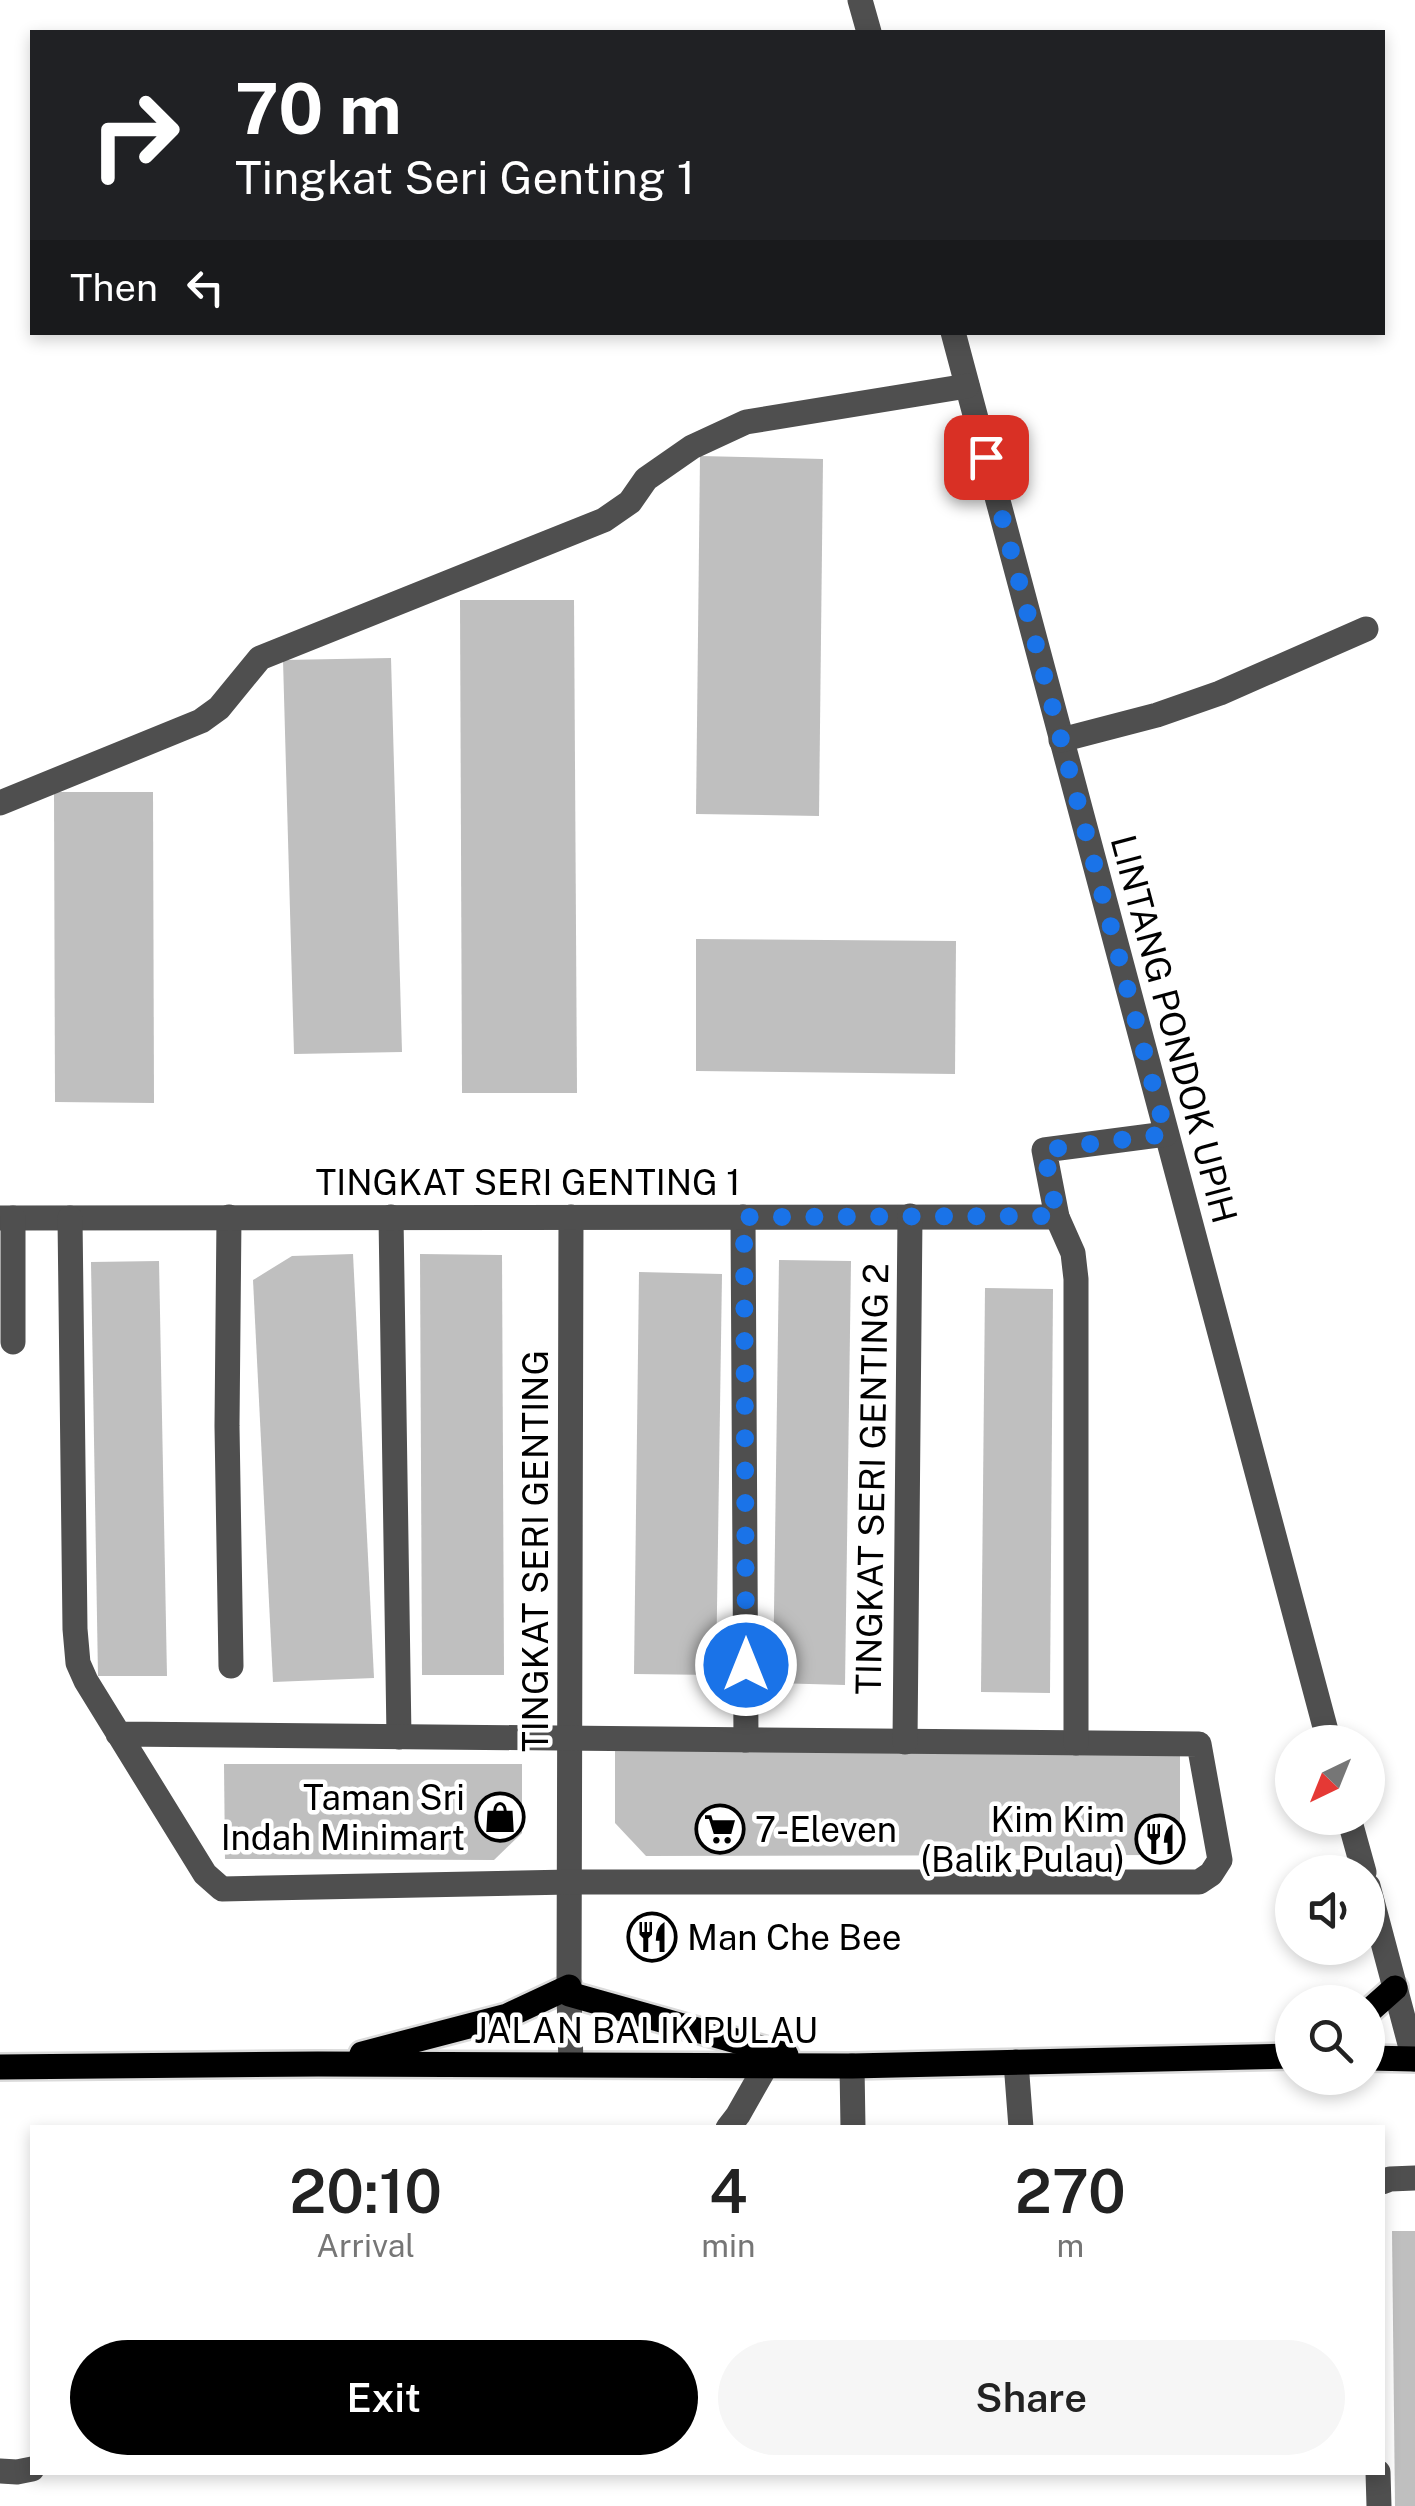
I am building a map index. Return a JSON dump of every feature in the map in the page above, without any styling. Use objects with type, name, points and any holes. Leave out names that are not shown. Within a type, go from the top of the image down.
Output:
[{"type":"main road","points":[[1385,1997],[1395,1988]]},
{"type":"main road","points":[[318,2064],[508,2016],[569,1991],[815,2064]]},
{"type":"main road","name":"JALAN BALIK PULAU","points":[[0,2066],[852,2066],[1275,2055]]},
{"type":"main road","points":[[1385,2058],[1415,2059]]},
{"type":"street","points":[[860,0],[869,30]]},
{"type":"street","name":"LINTANG PONDOK UPIH","points":[[953,335],[1324,1725]]},
{"type":"street","points":[[0,803],[201,721],[219,708],[260,658],[604,520],[630,502],[646,479],[692,447],[746,422],[967,386]]},
{"type":"street","points":[[1060,740],[1220,694],[1366,628]]},
{"type":"street","points":[[1076,1743],[1076,1279],[1072,1253],[1057,1216],[1044,1150],[1166,1134]]},
{"type":"street","name":"TINGKAT SERI GENTING 2","points":[[904,1742],[910,1216]]},
{"type":"street","name":"TINGKAT SERI GENTING 1","points":[[7,1218],[1057,1216]]},
{"type":"street","points":[[229,1217],[231,1666]]},
{"type":"street","name":"TINGKAT SERI GENTING","points":[[571,1217],[571,2064]]},
{"type":"street","points":[[744,1217],[746,1740]]},
{"type":"street","points":[[7,1218],[13,1342]]},
{"type":"street","points":[[70,1218],[78,1663],[118,1734],[206,1874],[222,1890],[570,1882],[1199,1882],[1211,1874],[1220,1860],[1199,1744],[118,1734]]},
{"type":"street","points":[[391,1218],[399,1737]]},
{"type":"street","points":[[1385,1950],[1415,2059]]},
{"type":"street","points":[[1016,2062],[1021,2125]]},
{"type":"street","points":[[730,2125],[767,2064]]},
{"type":"street","points":[[852,2066],[853,2125]]},
{"type":"street","points":[[1385,2181],[1415,2178]]},
{"type":"street","points":[[0,2470],[30,2469]]},
{"type":"street","points":[[1378,2475],[1378,2506]]},
{"type":"building","points":[[700,456],[823,459],[819,816],[696,814]]},
{"type":"building","points":[[460,600],[574,600],[577,1093],[462,1093]]},
{"type":"building","points":[[391,658],[402,1052],[294,1054],[283,660]]},
{"type":"building","points":[[54,792],[153,792],[154,1103],[55,1102]]},
{"type":"building","points":[[696,939],[956,941],[955,1074],[696,1071]]},
{"type":"building","points":[[353,1254],[374,1678],[273,1682],[253,1280],[292,1256]]},
{"type":"building","points":[[420,1254],[502,1255],[504,1675],[422,1675]]},
{"type":"building","points":[[779,1260],[851,1261],[845,1685],[773,1683]]},
{"type":"building","points":[[159,1261],[167,1676],[98,1676],[91,1262]]},
{"type":"building","points":[[639,1272],[722,1274],[716,1675],[634,1674]]},
{"type":"building","points":[[985,1288],[1053,1289],[1050,1693],[981,1692]]},
{"type":"building","points":[[1180,1748],[1180,1855],[646,1856],[615,1823],[615,1750]]},
{"type":"building","points":[[224,1764],[522,1764],[522,1833],[494,1860],[225,1859]]},
{"type":"building","points":[[1392,2231],[1415,2231],[1415,2506],[1395,2506]]},
{"type":"place","name":"Taman Sri Indah Minimart","points":[[500,1817]]},
{"type":"place","name":"7-Eleven","points":[[720,1829]]},
{"type":"place","name":"Kim Kim (Balik Pulau)","points":[[1160,1839]]},
{"type":"place","name":"Man Che Bee","points":[[652,1937]]},
{"type":"route","points":[[746,1665],[744,1217],[1057,1216],[1044,1150],[1166,1134],[986,457]]}]
